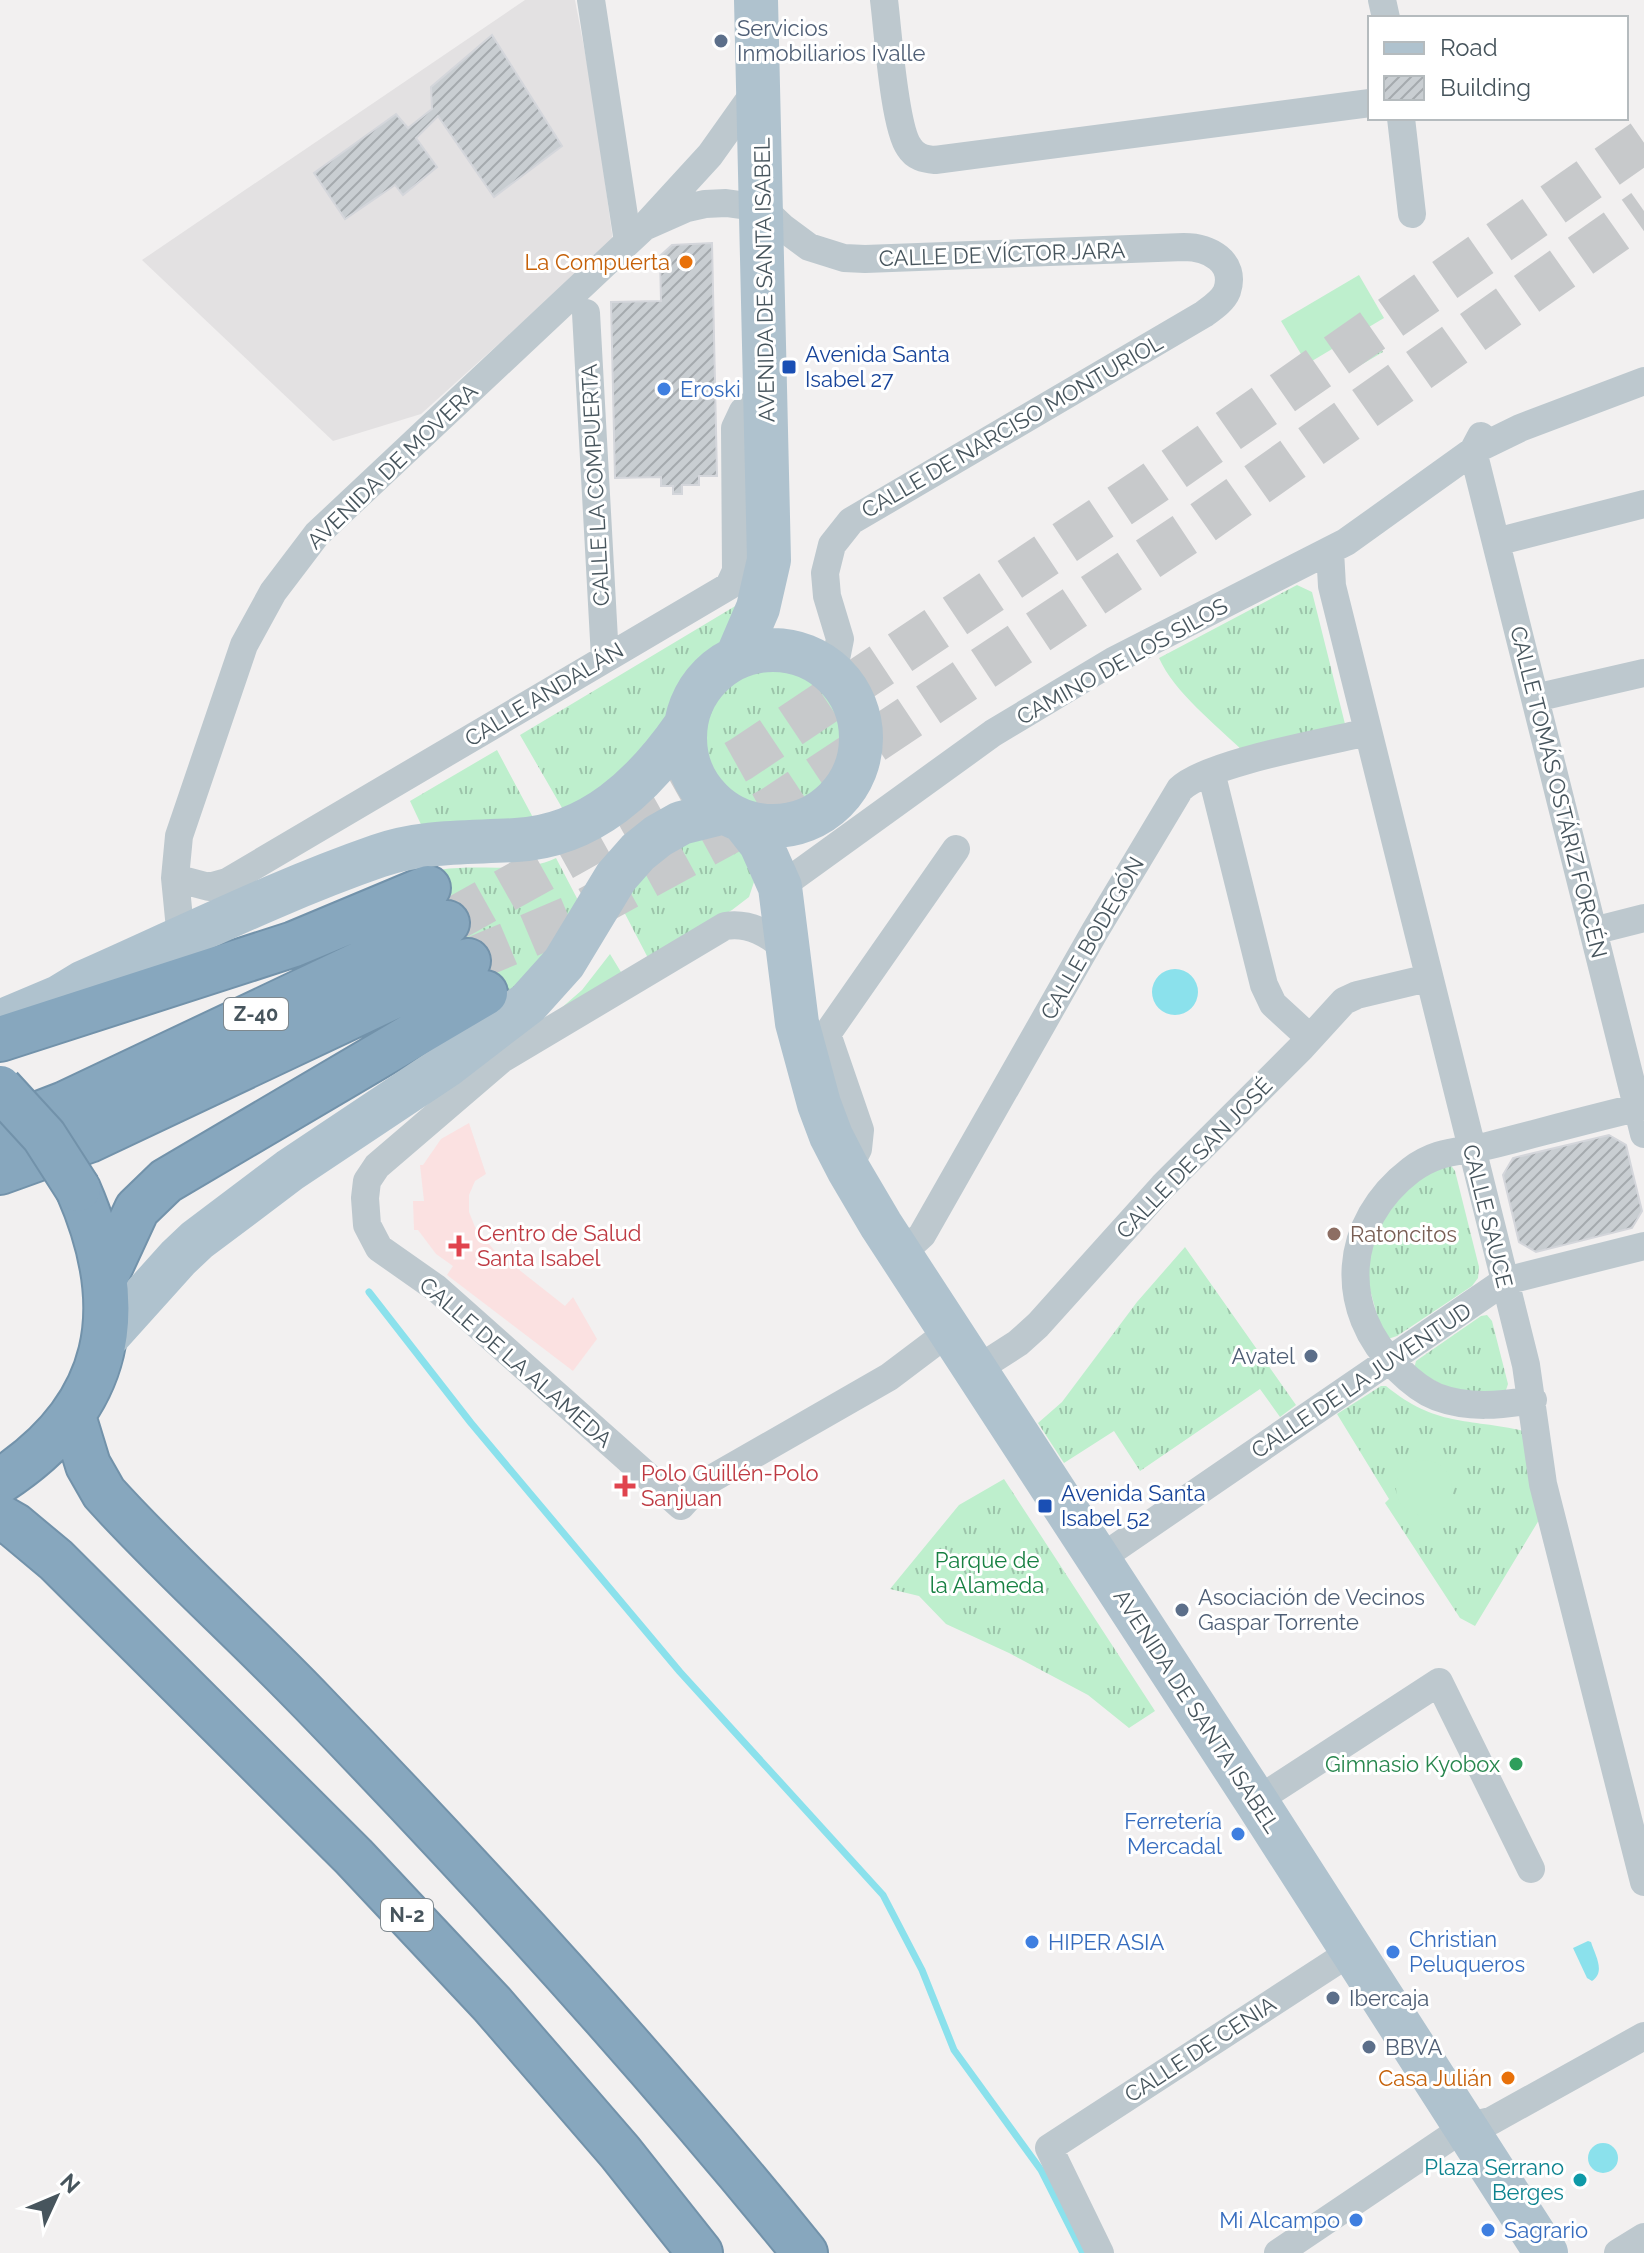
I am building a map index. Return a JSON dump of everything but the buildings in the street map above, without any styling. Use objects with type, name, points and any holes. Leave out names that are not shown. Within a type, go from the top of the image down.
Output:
[{"type":"highway","name":"Z-40","points":[[0,1039],[294,944],[437,906],[65,1104],[0,1129]]},
{"type":"highway","name":"Z-40","points":[[0,1172],[89,1140],[476,977],[166,1181],[137,1209],[106,1276]]},
{"type":"highway","points":[[0,1088],[44,1136],[78,1189],[93,1223],[106,1276],[106,1338],[73,1416],[39,1454],[0,1481]]},
{"type":"highway","points":[[73,1416],[88,1465],[104,1493],[310,1700],[550,1955],[660,2079],[805,2253]]},
{"type":"highway","name":"N-2","points":[[0,1517],[35,1541],[354,1857],[492,2004],[620,2152],[700,2253]]},
{"type":"main road","name":"AVENIDA DE SANTA ISABEL","points":[[756,0],[769,560],[785,620],[815,663]]},
{"type":"main road","name":"AVENIDA DE SANTA ISABEL","points":[[737,657],[758,608],[769,560]]},
{"type":"main road","points":[[0,1022],[181,939],[382,855],[440,843],[525,840],[561,833],[593,818],[616,804],[656,766],[685,726],[697,692],[715,672],[737,657],[760,650],[815,663],[845,686],[859,718],[860,751],[848,784],[838,797],[811,817],[777,826],[734,816],[681,823],[658,836],[638,852],[616,877],[564,963],[528,1003],[446,1066],[290,1170],[217,1224],[178,1258],[106,1338]]},
{"type":"main road","points":[[685,726],[687,759],[693,775],[712,801],[734,816]]},
{"type":"main road","name":"AVENIDA DE SANTA ISABEL","points":[[734,816],[761,844],[780,887],[787,949],[814,1038],[831,1136],[848,1169],[900,1255],[1546,2253]]},
{"type":"main road","name":"AVENIDA DE SANTA ISABEL","points":[[780,887],[793,849],[811,817]]},
{"type":"street","points":[[591,0],[636,234]]},
{"type":"street","points":[[884,0],[901,128],[910,150],[927,159],[1368,103]]},
{"type":"street","name":"AVENIDA DE MOVERA","points":[[181,939],[175,878],[179,836],[244,645],[273,592],[317,534],[636,234],[710,155],[759,85]]},
{"type":"street","points":[[1401,120],[1412,214]]},
{"type":"street","name":"AVENIDA DE MOVERA","points":[[636,234],[687,208],[705,204],[726,203],[762,208]]},
{"type":"street","name":"CALLE DE VÍCTOR JARA","points":[[762,208],[809,247],[844,258],[1199,247],[1219,257],[1228,279],[1227,291]]},
{"type":"street","name":"CALLE DE NARCISO MONTURIOL","points":[[815,663],[840,639],[827,596],[825,573],[832,545],[851,521],[1204,314],[1219,303],[1227,291]]},
{"type":"street","name":"CALLE LA COMPUERTA","points":[[586,313],[605,658]]},
{"type":"street","name":"CAMINO DE LOS SILOS","points":[[1473,451],[1482,435],[1501,418],[1644,363]]},
{"type":"street","name":"CAMINO DE LOS SILOS","points":[[780,887],[993,733],[1113,661],[1330,551],[1473,451],[1520,428],[1644,381]]},
{"type":"street","name":"CALLE ANDALÁN","points":[[175,878],[209,887],[227,882],[733,582],[736,571],[735,428],[743,411],[766,393]]},
{"type":"street","name":"CALLE TOMÁS OSTÁRIZ FORCÉN","points":[[1473,451],[1642,1115]]},
{"type":"street","points":[[1496,542],[1644,504]]},
{"type":"street","name":"CALLE SAUCE","points":[[1330,551],[1332,586],[1533,1400],[1543,1484],[1644,1882]]},
{"type":"street","points":[[1535,698],[1644,673]]},
{"type":"street","name":"CALLE BODEGÓN","points":[[900,1255],[922,1235],[1177,792],[1189,782],[1211,772],[1368,732]]},
{"type":"street","points":[[1211,772],[1264,985],[1273,1004],[1310,1038]]},
{"type":"street","points":[[814,1038],[956,849]]},
{"type":"street","points":[[1593,931],[1644,918]]},
{"type":"street","name":"CALLE DE LA ALAMEDA","points":[[787,949],[751,926],[725,926],[502,1059],[377,1166],[367,1181],[367,1225],[379,1248],[436,1288],[681,1506],[699,1486],[889,1377],[950,1331]]},
{"type":"street","name":"CALLE DE SAN JOSÉ","points":[[976,1370],[1018,1343],[1038,1325],[1163,1186],[1350,997],[1428,978]]},
{"type":"street","points":[[1533,1400],[1488,1406],[1438,1398],[1419,1388],[1389,1361],[1369,1335],[1358,1303],[1356,1265],[1365,1226],[1393,1185],[1414,1168],[1441,1153],[1642,1115]]},
{"type":"street","name":"CALLE DE LA JUVENTUD","points":[[1098,1560],[1505,1281],[1644,1246]]},
{"type":"street","points":[[1256,1801],[1439,1682],[1531,1869]]},
{"type":"street","name":"CALLE DE CENIA","points":[[1100,2253],[1049,2148],[1352,1951]]},
{"type":"street","points":[[1278,2253],[1465,2127],[1491,2121],[1639,2045]]},
{"type":"street","points":[[1618,2253],[1644,2237]]},
{"type":"shaded area","points":[[525,0],[575,0],[594,100],[613,241],[421,414],[333,441],[142,260]]},
{"type":"shaded area","name":"Centro de Salud Santa Isabel","points":[[469,1123],[486,1174],[475,1181],[469,1195],[469,1212],[475,1227],[494,1250],[565,1306],[573,1297],[597,1339],[573,1371],[447,1275],[453,1266],[436,1254],[418,1230],[414,1230],[413,1201],[424,1201],[420,1165],[441,1139]]},
{"type":"green space","points":[[1359,275],[1384,318],[1307,364],[1281,321]]},
{"type":"green space","points":[[1370,331],[1383,352],[1354,369],[1342,347]]},
{"type":"green space","points":[[1297,585],[1312,592],[1346,728],[1243,751],[1185,696],[1159,658]]},
{"type":"green space","points":[[742,602],[728,641],[711,655],[684,689],[666,726],[622,782],[565,813],[520,735]]},
{"type":"green space","points":[[774,670],[801,675],[824,690],[839,713],[844,740],[839,767],[824,790],[801,805],[774,810],[747,805],[724,790],[709,767],[704,740],[709,713],[724,690],[747,675]]},
{"type":"green space","points":[[497,750],[537,825],[425,833],[410,801]]},
{"type":"green space","points":[[706,835],[740,847],[754,882],[749,897],[648,958],[621,906],[669,849]]},
{"type":"green space","points":[[556,858],[581,906],[558,944],[493,1007],[420,872],[521,867]]},
{"type":"green space","points":[[610,954],[624,977],[559,1010],[582,990]]},
{"type":"green space","points":[[1450,1164],[1455,1171],[1479,1267],[1478,1278],[1472,1286],[1388,1339],[1383,1337],[1366,1275],[1376,1228],[1412,1181]]},
{"type":"green space","points":[[1185,1247],[1296,1405],[1280,1417],[1260,1389],[1140,1471],[1114,1431],[1064,1463],[1038,1423],[1062,1402],[1137,1302]]},
{"type":"green space","points":[[1487,1315],[1492,1321],[1508,1384],[1505,1393],[1453,1391],[1414,1369],[1416,1361],[1481,1316]]},
{"type":"green space","points":[[1381,1386],[1437,1415],[1524,1431],[1539,1520],[1475,1626],[1460,1618],[1385,1503],[1389,1499],[1337,1414]]},
{"type":"green space","points":[[1424,1460],[1444,1468],[1452,1488],[1444,1508],[1424,1516],[1404,1508],[1396,1488],[1404,1468]]},
{"type":"green space","name":"Parque de la Alameda","points":[[1004,1479],[1155,1711],[1129,1728],[1088,1695],[946,1624],[919,1596],[890,1589],[959,1505]]},
{"type":"water","points":[[1175,969],[1191,976],[1198,992],[1191,1008],[1175,1015],[1159,1008],[1152,992],[1159,976]]},
{"type":"water","points":[[1591,1942],[1599,1968],[1592,1981],[1587,1978],[1573,1948]]},
{"type":"water","points":[[1603,2143],[1609,2144],[1617,2152],[1617,2164],[1609,2172],[1603,2173],[1597,2172],[1589,2164],[1588,2158],[1589,2152],[1597,2144]]},
{"type":"waterway","points":[[369,1292],[471,1423],[680,1672],[883,1895],[922,1970],[954,2050],[1041,2170],[1083,2253]]},
{"type":"tunnel","points":[[447,923],[741,759],[1151,485],[1644,141]]},
{"type":"tunnel","points":[[468,961],[575,916],[773,808],[1202,523],[1644,211]]},
{"type":"place","name":"Servicios Inmobiliarios Ivalle","points":[[721,41]]},
{"type":"place","name":"La Compuerta","points":[[686,262]]},
{"type":"place","name":"Avenida Santa Isabel 27","points":[[789,367]]},
{"type":"place","name":"Eroski","points":[[664,389]]},
{"type":"place","name":"Ratoncitos","points":[[1334,1234]]},
{"type":"place","name":"Centro de Salud Santa Isabel","points":[[459,1246]]},
{"type":"place","name":"Avatel","points":[[1311,1356]]},
{"type":"place","name":"Polo Guillén-Polo Sanjuan","points":[[625,1486]]},
{"type":"place","name":"Avenida Santa Isabel 52","points":[[1045,1506]]},
{"type":"place","name":"Asociación de Vecinos Gaspar Torrente","points":[[1182,1610]]},
{"type":"place","name":"Gimnasio Kyobox","points":[[1516,1764]]},
{"type":"place","name":"Ferretería Mercadal","points":[[1238,1834]]},
{"type":"place","name":"HIPER ASIA","points":[[1032,1942]]},
{"type":"place","name":"Christian Peluqueros","points":[[1393,1952]]},
{"type":"place","name":"Ibercaja","points":[[1333,1998]]},
{"type":"place","name":"BBVA","points":[[1369,2047]]},
{"type":"place","name":"Casa Julián","points":[[1508,2078]]},
{"type":"place","name":"Plaza Serrano Berges","points":[[1580,2180]]},
{"type":"place","name":"Mi Alcampo","points":[[1356,2220]]},
{"type":"place","name":"Sagrario","points":[[1488,2230]]}]
